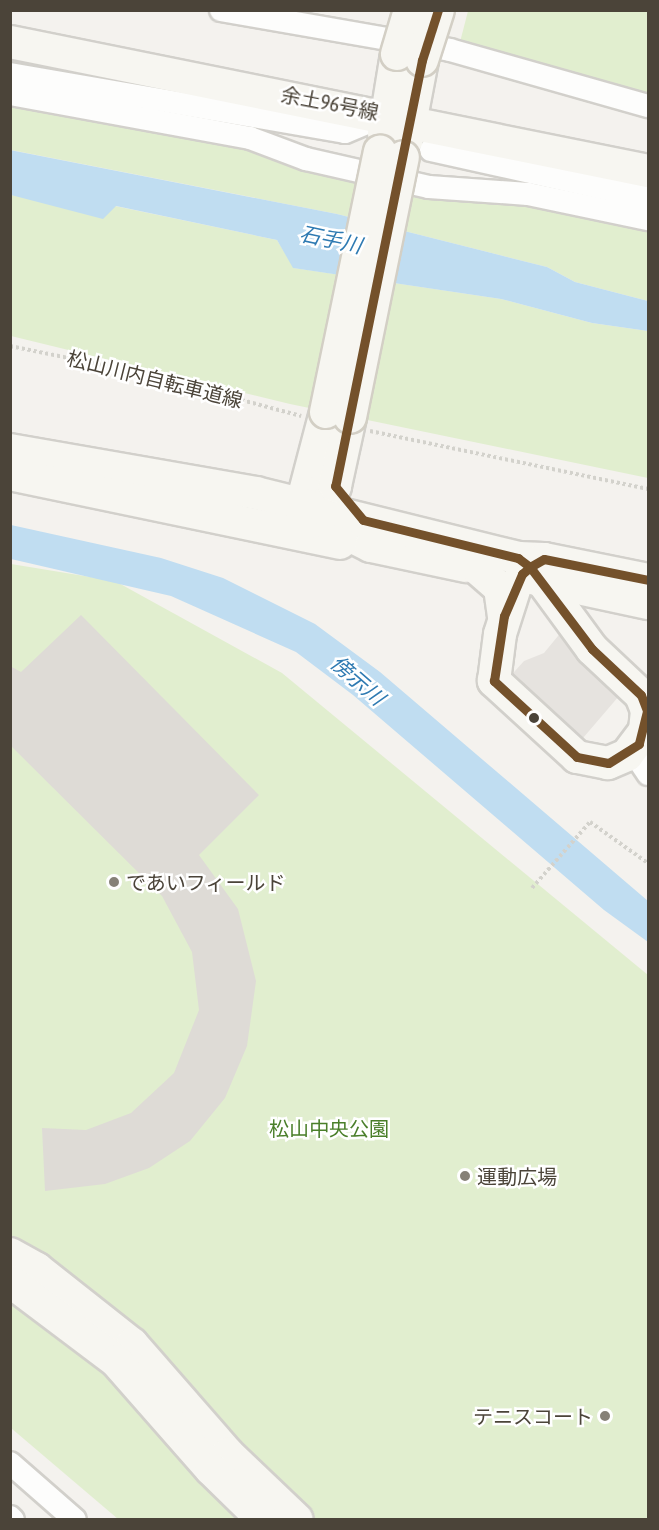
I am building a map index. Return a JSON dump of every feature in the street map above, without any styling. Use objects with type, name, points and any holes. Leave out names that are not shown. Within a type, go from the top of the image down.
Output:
[{"type":"street","points":[[220,10],[450,50],[648,106]]},
{"type":"street","points":[[315,510],[405,153],[399,117],[410,57],[410,10]]},
{"type":"street","points":[[410,57],[438,10]]},
{"type":"street","name":"余土96号線","points":[[10,42],[399,117],[648,171]]},
{"type":"street","points":[[10,74],[345,132],[399,117]]},
{"type":"street","points":[[10,94],[250,138],[306,159],[429,187],[528,194],[648,219]]},
{"type":"street","points":[[405,153],[648,198]]},
{"type":"street","points":[[315,510],[305,492],[318,457],[337,419]]},
{"type":"street","points":[[10,450],[256,492],[315,510],[367,533],[478,569],[531,568]]},
{"type":"street","points":[[256,492],[294,484],[318,457]]},
{"type":"street","points":[[10,474],[315,510]]},
{"type":"street","points":[[367,533],[640,594]]},
{"type":"street","points":[[531,568],[579,633],[641,695],[647,711],[640,762],[608,763],[577,757],[501,691],[493,669],[504,616],[531,568]]},
{"type":"street","points":[[478,569],[500,588],[504,616]]},
{"type":"street","points":[[579,633],[588,609],[599,601],[640,594]]},
{"type":"street","points":[[10,1254],[37,1269],[132,1344],[228,1454],[297,1520]]},
{"type":"street","points":[[10,1281],[116,1361],[211,1469],[263,1520]]},
{"type":"street","points":[[10,1463],[75,1520]]},
{"type":"path","name":"松山川内自転車道線","points":[[10,346],[137,372],[648,489]]},
{"type":"path","points":[[532,888],[590,822],[648,863]]},
{"type":"green space","points":[[468,11],[648,11],[648,98],[459,46]]},
{"type":"green space","points":[[10,102],[648,228],[648,301],[575,282],[547,267],[337,214],[11,150]]},
{"type":"green space","points":[[11,195],[115,206],[277,240],[294,268],[501,299],[592,323],[648,331],[648,478],[290,404],[11,336]]},
{"type":"green space","name":"松山中央公園","points":[[11,564],[115,581],[282,673],[648,975],[648,1519],[118,1519],[11,1428]]},
{"type":"shaded area","points":[[567,625],[625,689],[577,745],[506,681],[524,661],[544,653]]},
{"type":"water","name":"石手川","points":[[10,150],[337,214],[547,267],[575,282],[648,301],[648,331],[592,323],[501,299],[293,268],[277,240],[116,206],[103,219],[11,195]]},
{"type":"water","name":"傍示川","points":[[11,525],[161,558],[223,578],[315,624],[380,672],[648,901],[648,942],[604,910],[353,695],[296,652],[171,596],[11,559]]},
{"type":"building","points":[[81,615],[259,795],[199,855],[238,909],[256,981],[247,1046],[225,1098],[190,1141],[149,1168],[105,1184],[45,1191],[42,1128],[86,1130],[131,1113],[174,1073],[199,1010],[192,952],[162,896],[10,745],[10,666],[21,672]]},
{"type":"transit line","points":[[438,10],[422,60],[335,486],[363,520],[518,558],[530,567]]},
{"type":"transit line","points":[[530,567],[544,559],[648,580]]},
{"type":"transit line","points":[[530,567],[592,649],[641,695],[647,711],[639,744],[608,763],[577,757],[494,681],[504,616],[522,574],[530,567]]},
{"type":"place","name":"であいフィールド","points":[[114,882]]},
{"type":"place","name":"運動広場","points":[[465,1176]]},
{"type":"place","name":"テニスコート","points":[[605,1416]]}]
